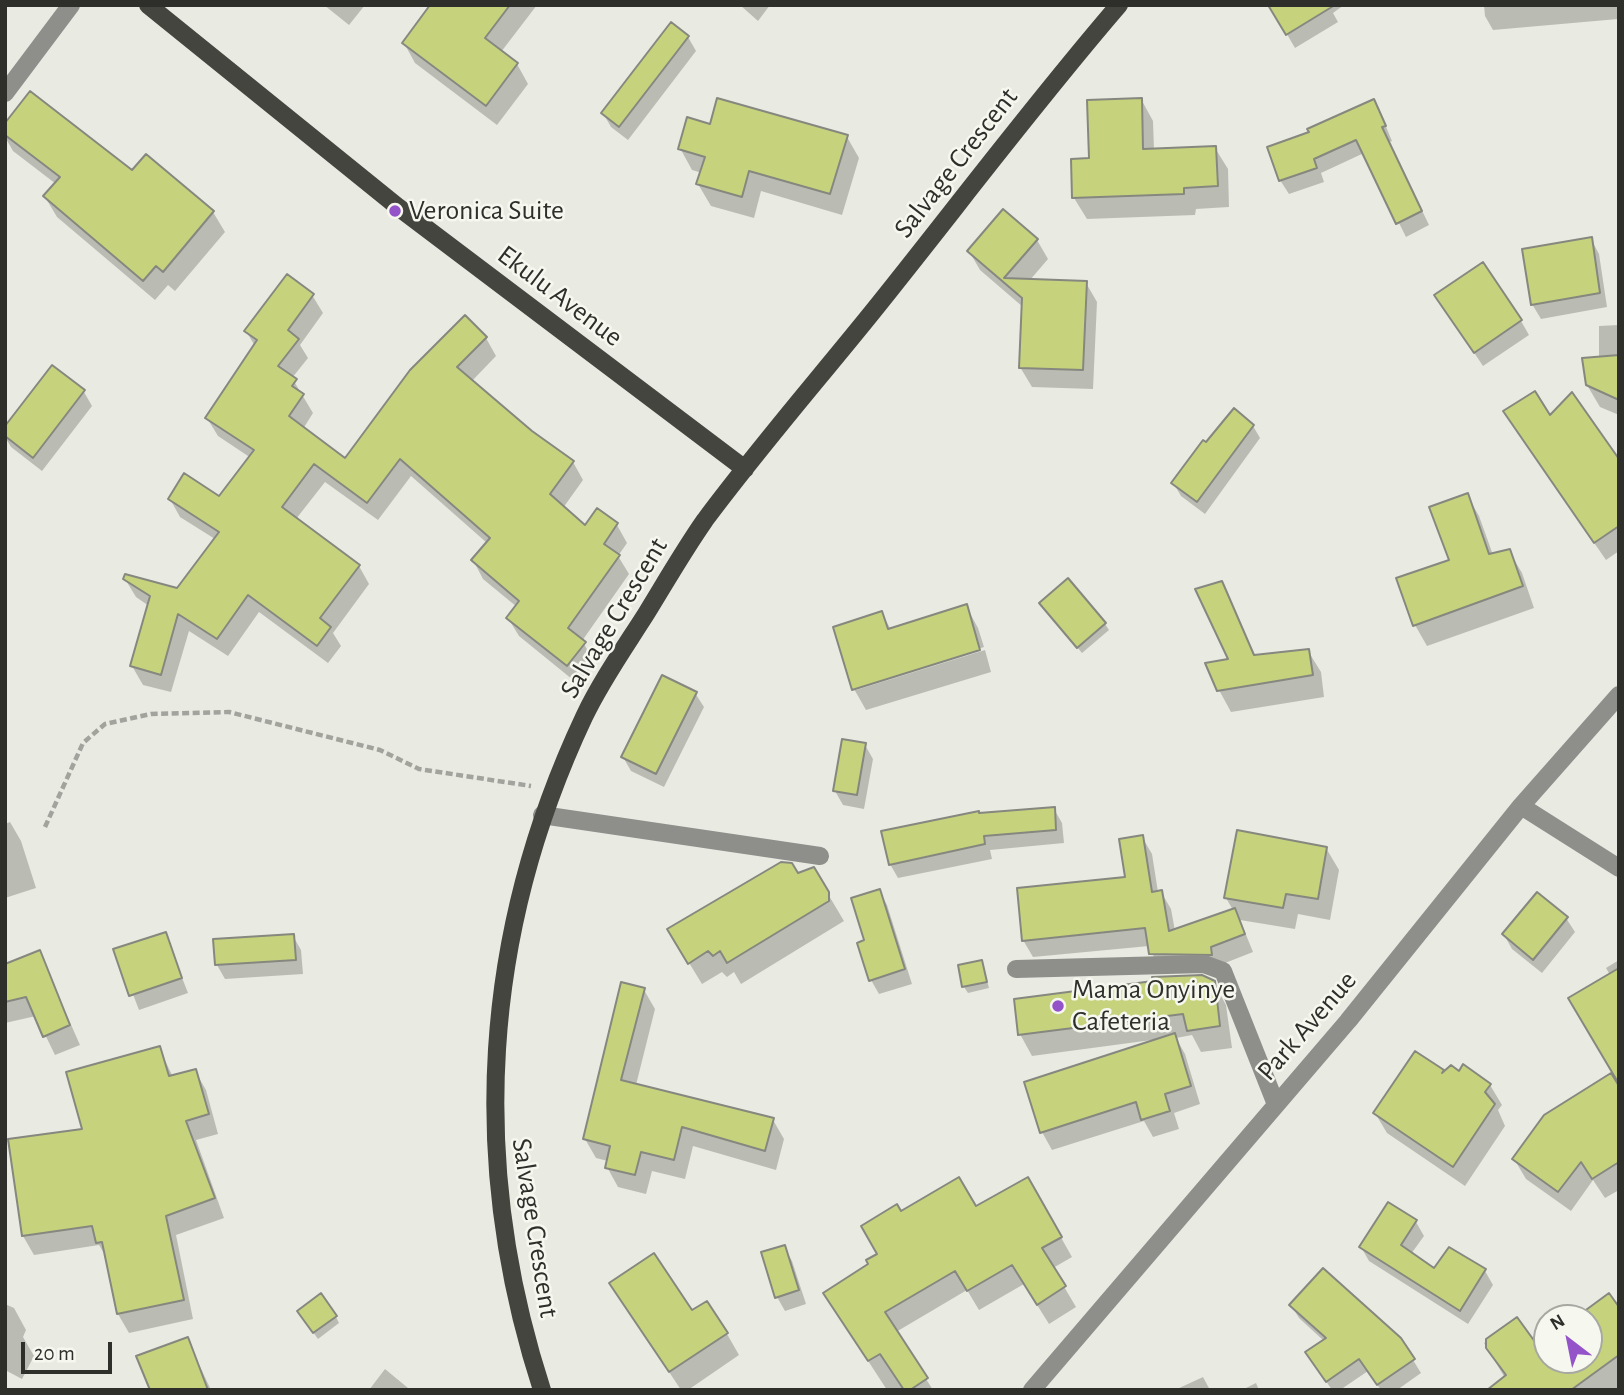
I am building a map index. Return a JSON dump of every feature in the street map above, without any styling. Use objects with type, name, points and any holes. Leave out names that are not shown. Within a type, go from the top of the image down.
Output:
[{"type":"main road","name":"Ekulu Avenue","points":[[148,5],[398,207],[745,469]]},
{"type":"main road","name":"Salvage Crescent","points":[[542,1390],[522,1327],[510,1268],[500,1205],[494,1126],[502,987],[520,892],[542,815],[585,714],[704,523],[1044,93],[1119,5]]},
{"type":"street","points":[[5,93],[71,5]]},
{"type":"street","name":"Park Avenue","points":[[1032,1390],[1275,1102],[1348,1021],[1521,806],[1619,695]]},
{"type":"street","points":[[1521,806],[1619,868]]},
{"type":"street","points":[[542,815],[820,856]]},
{"type":"street","points":[[1016,969],[1204,964],[1223,971],[1275,1102]]},
{"type":"path","points":[[45,827],[83,743],[105,724],[151,714],[229,712],[380,750],[419,769],[553,789]]},
{"type":"building","points":[[430,5],[510,5],[485,38],[518,63],[486,106],[402,43]]},
{"type":"building","points":[[1268,5],[1335,5],[1286,35]]},
{"type":"building","points":[[671,22],[689,36],[619,127],[601,113]]},
{"type":"building","points":[[30,91],[132,170],[146,154],[214,211],[163,272],[156,266],[143,281],[43,196],[60,177],[5,135],[5,123]]},
{"type":"building","points":[[717,98],[848,135],[830,194],[749,171],[742,197],[696,184],[705,157],[678,149],[687,117],[710,124]]},
{"type":"building","points":[[1142,98],[1143,149],[1216,146],[1218,186],[1184,188],[1184,194],[1072,198],[1071,159],[1089,158],[1087,100]]},
{"type":"building","points":[[1374,99],[1386,126],[1382,127],[1422,211],[1396,224],[1356,140],[1314,159],[1317,168],[1279,181],[1267,147],[1309,132],[1307,129]]},
{"type":"building","points":[[1003,209],[1038,239],[1004,278],[1087,281],[1083,370],[1019,368],[1022,298],[967,251]]},
{"type":"building","points":[[1592,237],[1600,293],[1531,305],[1522,249]]},
{"type":"building","points":[[1483,262],[1522,320],[1474,353],[1434,295]]},
{"type":"building","points":[[287,274],[314,294],[288,330],[299,339],[278,366],[297,379],[292,386],[304,394],[289,416],[345,458],[410,370],[465,315],[487,337],[457,367],[532,431],[574,461],[550,494],[585,525],[597,508],[618,523],[604,544],[620,555],[568,628],[586,642],[567,666],[506,618],[519,601],[471,560],[490,538],[400,459],[367,503],[314,464],[282,507],[360,565],[320,618],[331,627],[317,646],[248,595],[217,639],[178,614],[161,675],[130,666],[150,596],[123,579],[125,574],[177,588],[219,532],[168,499],[184,473],[219,496],[254,450],[205,418],[257,340],[244,331]]},
{"type":"building","points":[[1619,355],[1619,400],[1586,385],[1582,358]]},
{"type":"building","points":[[52,365],[85,390],[33,458],[5,436],[5,426]]},
{"type":"building","points":[[1535,391],[1550,415],[1572,392],[1619,459],[1619,526],[1594,543],[1503,411]]},
{"type":"building","points":[[1234,408],[1254,425],[1197,502],[1171,483],[1203,440],[1206,442]]},
{"type":"building","points":[[1468,493],[1489,554],[1510,549],[1523,586],[1413,626],[1396,578],[1449,560],[1429,507]]},
{"type":"building","points":[[1068,578],[1106,623],[1077,648],[1039,603]]},
{"type":"building","points":[[1222,581],[1254,655],[1309,649],[1313,675],[1217,691],[1205,663],[1228,659],[1195,589]]},
{"type":"building","points":[[967,604],[980,650],[852,690],[833,627],[882,611],[888,629]]},
{"type":"building","points":[[662,675],[697,692],[656,774],[621,757]]},
{"type":"building","points":[[842,739],[866,743],[857,795],[833,791]]},
{"type":"building","points":[[1055,807],[1056,830],[984,836],[985,844],[889,865],[881,831],[979,811]]},
{"type":"building","points":[[1237,830],[1327,847],[1318,899],[1286,894],[1283,908],[1224,898]]},
{"type":"building","points":[[1143,835],[1152,892],[1162,890],[1169,931],[1235,908],[1245,934],[1211,947],[1212,955],[1149,954],[1145,928],[1022,941],[1017,888],[1125,877],[1119,839]]},
{"type":"building","points":[[781,862],[792,863],[798,873],[814,867],[829,892],[829,901],[727,963],[720,951],[713,956],[708,951],[688,964],[667,929]]},
{"type":"building","points":[[880,889],[905,969],[869,981],[857,943],[864,940],[851,898]]},
{"type":"building","points":[[1537,892],[1568,917],[1533,960],[1502,934]]},
{"type":"building","points":[[166,932],[182,978],[129,996],[113,949]]},
{"type":"building","points":[[294,934],[296,960],[215,965],[213,939]]},
{"type":"building","points":[[40,950],[70,1025],[43,1037],[26,997],[5,1002],[5,964]]},
{"type":"building","points":[[982,960],[987,982],[962,987],[958,965]]},
{"type":"building","points":[[1619,968],[1619,1084],[1568,998]]},
{"type":"building","points":[[1202,975],[1215,981],[1220,1026],[1187,1031],[1183,1014],[1018,1035],[1014,999],[1153,981],[1152,977]]},
{"type":"building","points":[[621,982],[645,988],[621,1080],[774,1118],[765,1151],[682,1127],[674,1160],[641,1152],[635,1175],[605,1168],[610,1146],[583,1139]]},
{"type":"building","points":[[1175,1033],[1191,1086],[1165,1094],[1170,1111],[1141,1120],[1136,1102],[1040,1133],[1024,1082]]},
{"type":"building","points":[[160,1046],[169,1076],[196,1069],[209,1114],[186,1121],[215,1198],[166,1216],[184,1300],[117,1314],[102,1242],[96,1243],[92,1226],[22,1236],[8,1139],[82,1129],[66,1072]]},
{"type":"building","points":[[1415,1051],[1444,1070],[1442,1073],[1451,1065],[1459,1071],[1463,1064],[1491,1084],[1485,1092],[1495,1104],[1453,1167],[1373,1113]]},
{"type":"building","points":[[1611,1073],[1619,1086],[1619,1162],[1592,1179],[1581,1162],[1558,1192],[1512,1159],[1544,1115]]},
{"type":"building","points":[[959,1177],[976,1206],[1028,1177],[1062,1237],[1042,1248],[1066,1286],[1037,1305],[1012,1265],[967,1291],[955,1271],[885,1312],[928,1378],[910,1390],[904,1390],[880,1354],[868,1361],[823,1293],[868,1264],[866,1260],[877,1254],[861,1226],[897,1204],[901,1211]]},
{"type":"building","points":[[1388,1202],[1417,1220],[1401,1245],[1434,1268],[1449,1247],[1486,1269],[1460,1311],[1359,1247]]},
{"type":"building","points":[[785,1245],[799,1290],[775,1298],[761,1252]]},
{"type":"building","points":[[654,1253],[692,1310],[707,1301],[728,1333],[669,1372],[609,1283]]},
{"type":"building","points":[[1323,1268],[1401,1338],[1415,1359],[1377,1385],[1359,1359],[1326,1382],[1305,1352],[1326,1338],[1289,1305]]},
{"type":"building","points":[[321,1293],[337,1316],[313,1333],[297,1311]]},
{"type":"building","points":[[1609,1293],[1619,1307],[1619,1355],[1603,1367],[1603,1304],[1594,1304]]},
{"type":"building","points":[[1517,1317],[1533,1339],[1533,1374],[1593,1374],[1571,1390],[1487,1390],[1506,1375],[1486,1348],[1486,1339]]},
{"type":"building","points":[[188,1337],[208,1390],[150,1390],[136,1356]]},
{"type":"place","name":"Veronica Suite","points":[[395,211]]},
{"type":"place","name":"Mama Onyinye Cafeteria","points":[[1058,1006]]}]
